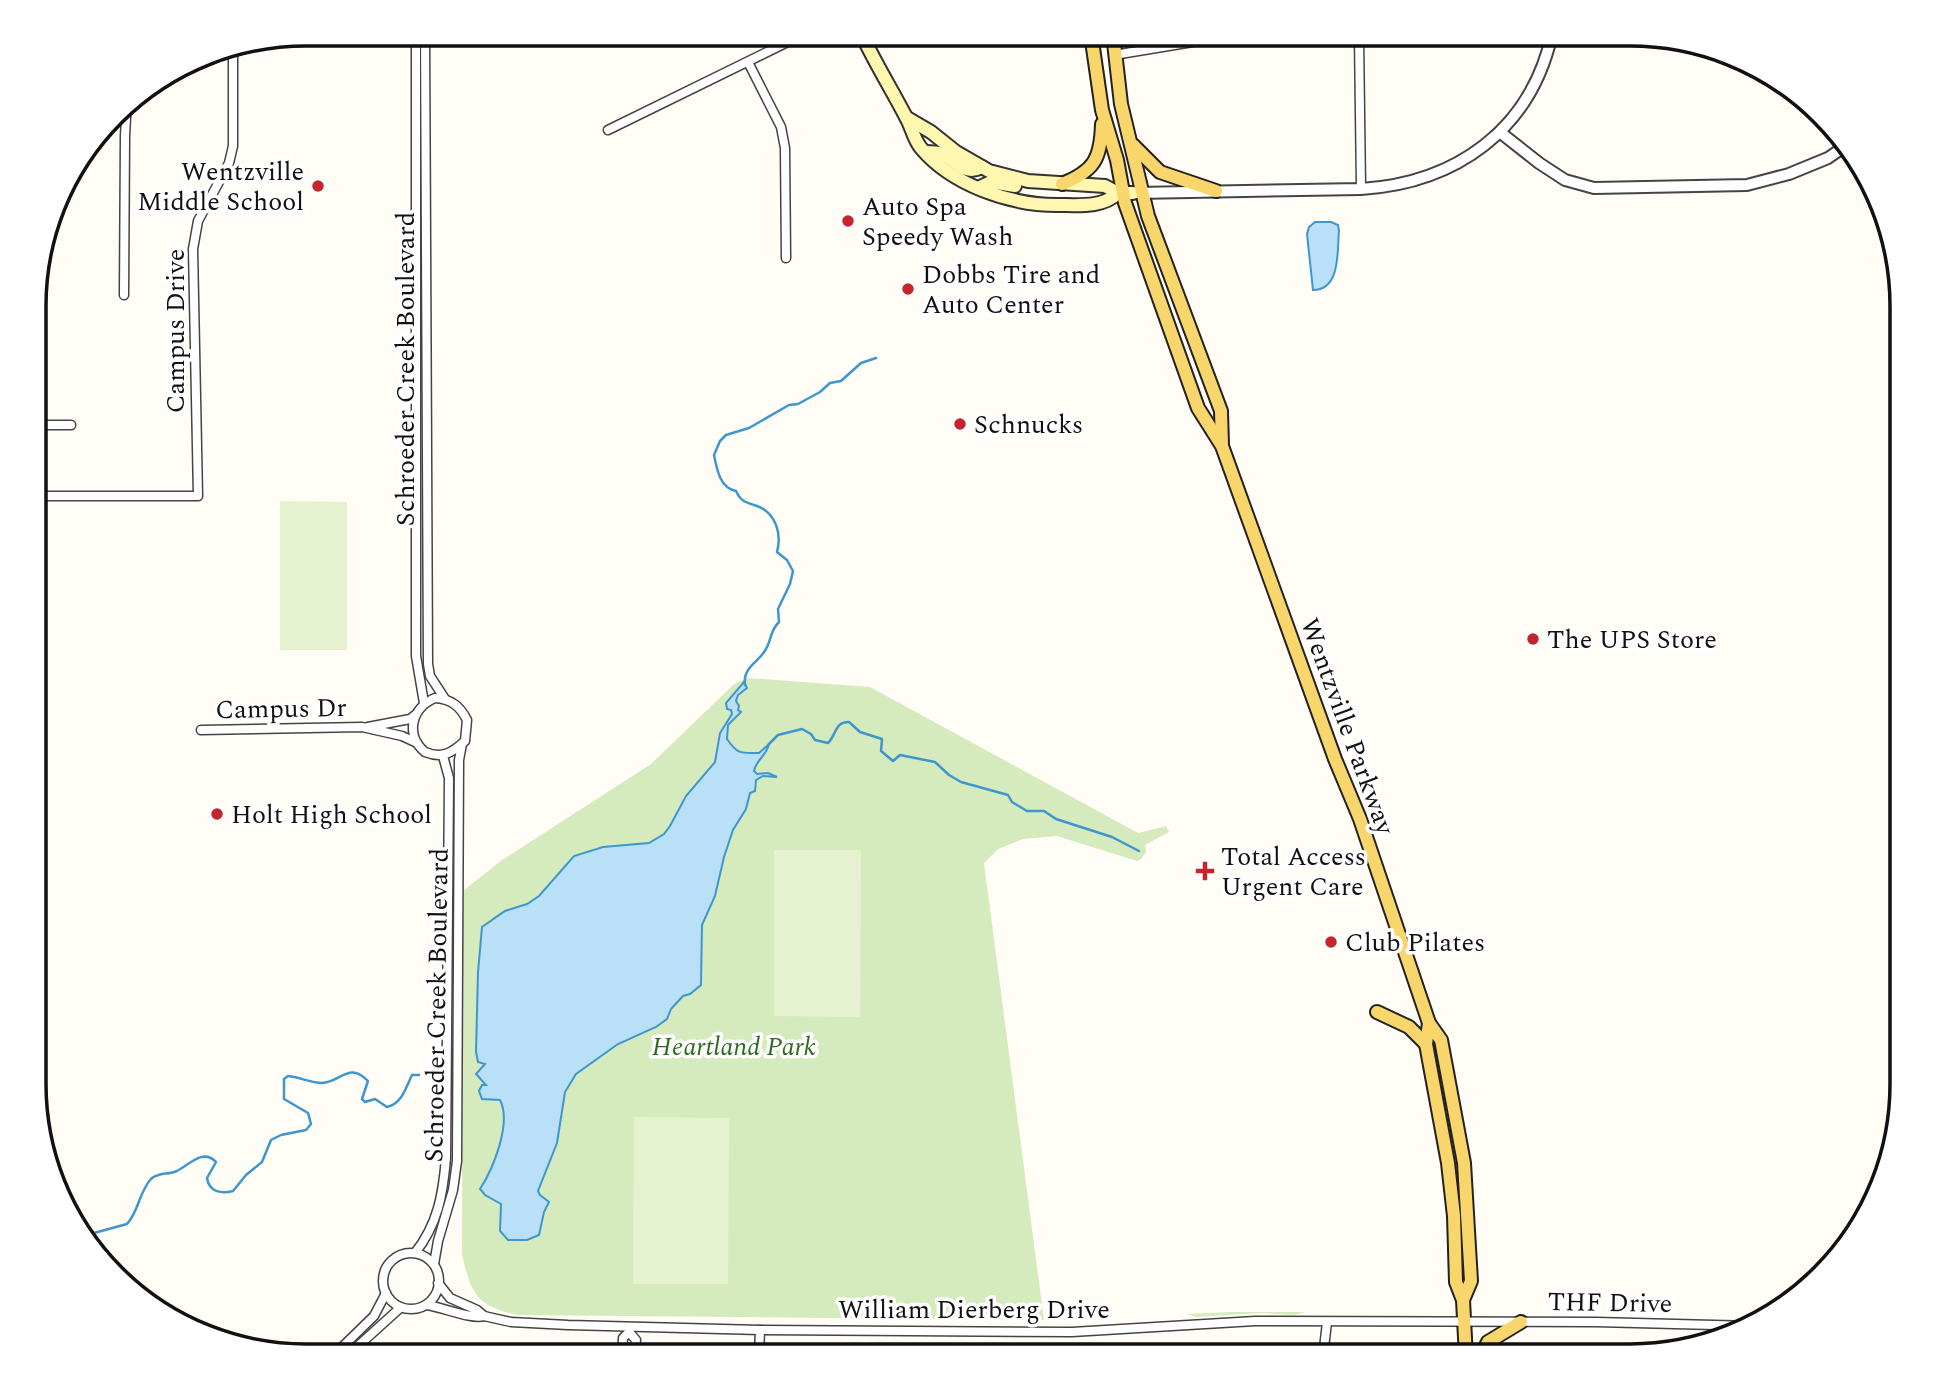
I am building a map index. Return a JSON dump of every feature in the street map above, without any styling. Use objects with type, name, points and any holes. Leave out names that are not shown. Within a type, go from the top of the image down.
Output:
[{"type":"main road","points":[[868,46],[907,118],[919,146],[939,164],[978,188],[1046,205],[1104,203],[1129,193]]},
{"type":"main road","name":"Wentzville Parkway","points":[[1093,46],[1102,110],[1198,408],[1222,446],[1335,759],[1360,819],[1429,1023],[1441,1041],[1464,1163],[1470,1233],[1471,1281],[1463,1300]]},
{"type":"main road","name":"Wentzville Parkway","points":[[1114,46],[1121,104],[1130,142],[1129,193],[1148,216],[1221,411],[1222,446]]},
{"type":"main road","points":[[978,188],[991,182],[1046,190],[1087,171],[1099,155],[1102,110]]},
{"type":"main road","points":[[907,118],[931,132],[956,152],[982,167],[1008,177],[1058,184],[1105,186],[1129,193]]},
{"type":"main road","points":[[1130,142],[1160,172],[1216,191]]},
{"type":"main road","points":[[925,152],[939,153],[967,171],[973,172],[982,167]]},
{"type":"main road","points":[[1377,1012],[1409,1027],[1426,1044]]},
{"type":"main road","name":"Wentzville Parkway","points":[[1429,1023],[1426,1044],[1448,1163],[1454,1216],[1456,1282],[1463,1300],[1466,1344]]},
{"type":"main road","points":[[1487,1344],[1521,1322]]},
{"type":"street","name":"Schroeder Creek Boulevard","points":[[416,46],[416,656],[424,703]]},
{"type":"street","name":"Schroeder Creek Boulevard","points":[[425,46],[428,664],[430,676],[445,699]]},
{"type":"street","points":[[608,130],[780,46]]},
{"type":"street","points":[[1114,55],[1168,46]]},
{"type":"street","points":[[1359,46],[1361,189]]},
{"type":"street","points":[[1129,193],[1361,189],[1390,187],[1430,176],[1466,160],[1501,133],[1529,95],[1549,46]]},
{"type":"street","name":"Campus Drive","points":[[46,496],[198,496],[193,249],[198,221],[229,163],[233,146],[233,56]]},
{"type":"street","points":[[748,62],[781,127],[786,258]]},
{"type":"street","points":[[124,295],[126,118]]},
{"type":"street","points":[[1501,133],[1565,180],[1594,188],[1747,185],[1789,174],[1828,158],[1839,150]]},
{"type":"street","points":[[46,425],[71,425]]},
{"type":"street","points":[[435,698],[445,699],[456,704],[467,720],[465,741],[443,756],[425,752],[417,743],[413,729],[415,715],[424,703],[435,698]]},
{"type":"street","name":"Campus Dr","points":[[201,730],[362,727],[410,719],[415,715]]},
{"type":"street","name":"Campus Dr","points":[[362,727],[402,736],[417,743]]},
{"type":"street","name":"Schroeder Creek Boulevard","points":[[434,1264],[453,1190],[457,1161],[459,760],[462,744]]},
{"type":"street","name":"Schroeder Creek Boulevard","points":[[415,1254],[429,1236],[436,1215],[443,1188],[446,1158],[449,778],[443,756]]},
{"type":"street","points":[[415,1254],[434,1264],[438,1283],[434,1297],[426,1305],[411,1309],[400,1308],[386,1293],[383,1275],[396,1258],[415,1254]]},
{"type":"street","name":"William Dierberg Drive","points":[[438,1283],[450,1298],[484,1316]]},
{"type":"street","points":[[345,1344],[374,1316],[386,1293]]},
{"type":"street","name":"William Dierberg Drive","points":[[426,1305],[476,1318],[484,1316],[510,1322],[629,1329],[1072,1332],[1226,1322],[1465,1322]]},
{"type":"street","points":[[361,1344],[400,1308]]},
{"type":"street","points":[[1324,1344],[1327,1322]]},
{"type":"street","name":"THF Drive","points":[[1465,1322],[1729,1326]]},
{"type":"street","points":[[622,1344],[622,1338],[629,1329],[636,1344]]},
{"type":"street","points":[[759,1344],[760,1330]]},
{"type":"green space","points":[[280,501],[347,502],[347,650],[280,650]]},
{"type":"green space","name":"Heartland Park","points":[[747,678],[870,687],[1138,833],[1166,826],[1169,832],[1145,845],[1146,852],[1137,861],[1057,836],[1023,839],[998,849],[984,863],[1044,1320],[518,1315],[484,1302],[473,1289],[462,1254],[463,891],[502,860],[651,764],[734,684]]},
{"type":"green space","points":[[774,850],[861,850],[860,1017],[774,1016]]},
{"type":"green space","points":[[634,1117],[729,1118],[728,1284],[633,1284]]},
{"type":"green space","points":[[1306,1312],[1294,1315],[1262,1313],[1196,1317],[1187,1314]]},
{"type":"water","points":[[1315,222],[1331,222],[1338,225],[1339,231],[1333,277],[1329,284],[1313,290],[1307,234],[1309,227]]},
{"type":"water","points":[[744,682],[747,688],[738,695],[736,701],[741,712],[728,725],[727,739],[734,748],[744,753],[759,753],[769,744],[754,771],[757,774],[768,773],[777,777],[763,776],[756,780],[755,791],[750,793],[746,809],[733,830],[715,896],[702,925],[701,985],[683,996],[671,1009],[667,1019],[656,1027],[618,1044],[576,1074],[565,1092],[557,1143],[538,1191],[549,1202],[539,1235],[527,1240],[508,1240],[500,1231],[501,1204],[480,1189],[495,1158],[504,1121],[500,1100],[482,1099],[479,1091],[482,1085],[486,1085],[476,1074],[485,1064],[478,1062],[476,1052],[482,927],[505,911],[527,904],[539,896],[574,856],[603,847],[649,843],[664,834],[686,796],[715,762],[720,733],[732,714],[726,703]]},
{"type":"waterway","points":[[745,685],[746,673],[764,652],[779,622],[778,609],[793,571],[787,560],[777,552],[779,538],[773,519],[764,509],[744,501],[736,491],[726,486],[716,467],[714,455],[726,435],[749,428],[789,405],[798,404],[830,383],[841,381],[861,363],[876,358]]},
{"type":"waterway","points":[[769,744],[778,735],[802,729],[815,740],[828,743],[838,726],[849,722],[860,732],[882,739],[881,751],[893,761],[900,755],[935,762],[961,782],[1008,795],[1012,802],[1027,811],[1044,811],[1056,819],[1112,837],[1139,851]]},
{"type":"waterway","points":[[92,1233],[127,1224],[151,1179],[177,1171],[201,1157],[211,1158],[216,1162],[207,1178],[210,1186],[220,1192],[233,1191],[246,1175],[262,1162],[271,1140],[306,1130],[311,1124],[308,1113],[284,1099],[284,1079],[288,1076],[322,1083],[355,1073],[368,1081],[362,1099],[365,1102],[375,1099],[387,1107],[400,1099],[412,1075],[419,1075]]},
{"type":"place","name":"Wentzville Middle School","points":[[318,186]]},
{"type":"place","name":"Auto Spa Speedy Wash","points":[[848,221]]},
{"type":"place","name":"Dobbs Tire and Auto Center","points":[[908,289]]},
{"type":"place","name":"Schnucks","points":[[960,424]]},
{"type":"place","name":"The UPS Store","points":[[1533,639]]},
{"type":"place","name":"Holt High School","points":[[217,814]]},
{"type":"place","name":"Total Access Urgent Care","points":[[1205,871]]},
{"type":"place","name":"Club Pilates","points":[[1331,942]]}]
